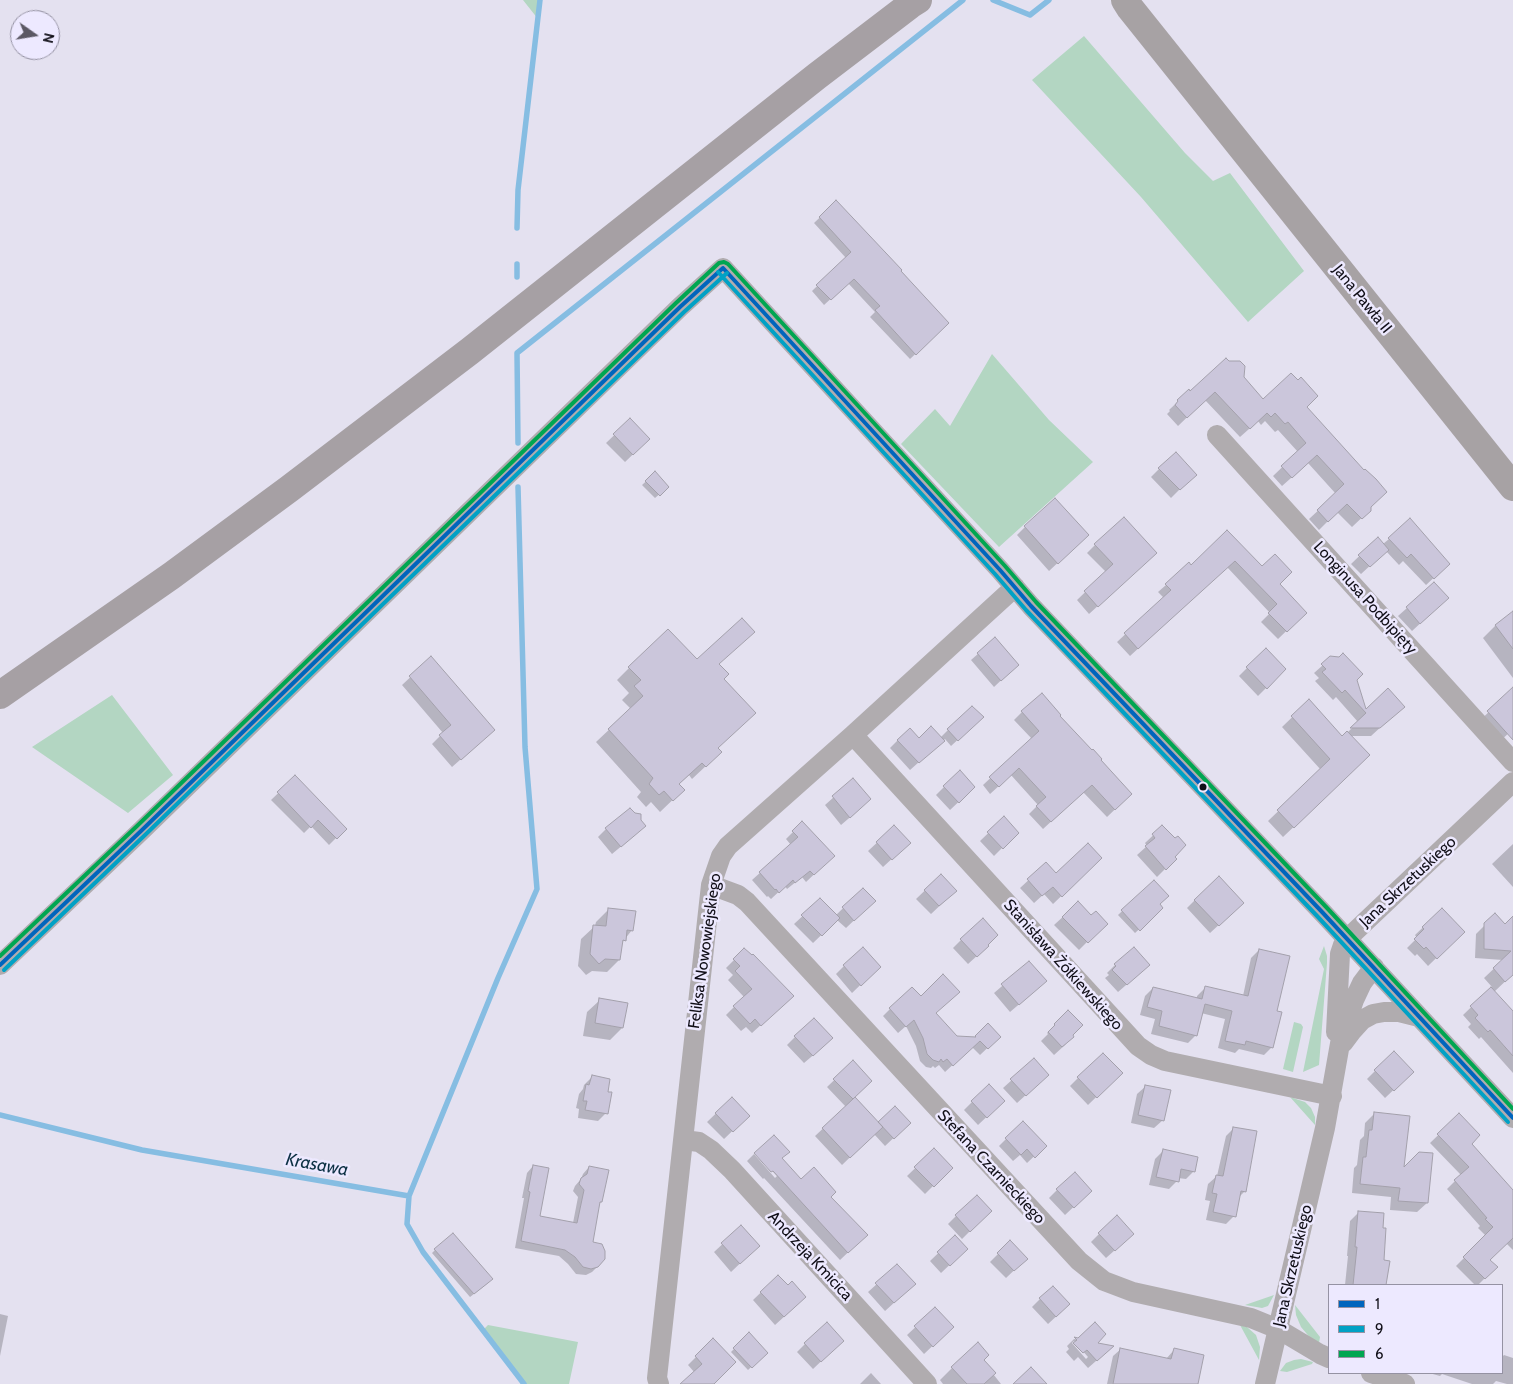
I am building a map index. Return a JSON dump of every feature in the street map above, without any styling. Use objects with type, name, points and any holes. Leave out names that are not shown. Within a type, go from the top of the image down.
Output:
[{"type":"highway","points":[[0,695],[171,576],[282,494],[470,350],[914,2]]},
{"type":"main road","name":"Jana Pawła II","points":[[1124,2],[1513,487]]},
{"type":"street","points":[[0,965],[141,831],[680,307],[723,268],[1015,587],[1374,967],[1513,1118]]},
{"type":"street","name":"Longinusa Podbipięty","points":[[1217,435],[1513,762]]},
{"type":"street","name":"Feliksa Nowowiejskiego","points":[[659,1384],[657,1378],[684,1140],[686,1103],[711,885],[718,864],[728,846],[1015,587]]},
{"type":"street","name":"Stanisława Żółkiewskiego","points":[[853,735],[1138,1046],[1151,1055],[1165,1060],[1332,1096]]},
{"type":"street","name":"Jana Skrzetuskiego","points":[[1337,1059],[1335,1020],[1342,945],[1513,782]]},
{"type":"street","name":"Stefana Czarnieckiego","points":[[711,885],[738,895],[747,902],[1079,1262],[1104,1281],[1133,1292],[1251,1318],[1278,1329],[1328,1358]]},
{"type":"street","name":"Jana Skrzetuskiego","points":[[1265,1384],[1332,1096],[1341,1038],[1354,1000],[1362,983],[1374,967]]},
{"type":"street","name":"Jana Skrzetuskiego","points":[[1337,1059],[1344,1042],[1352,1031],[1362,1020],[1373,1014],[1399,1012],[1419,1017]]},
{"type":"street","name":"Andrzeja Kmicica","points":[[684,1140],[699,1142],[711,1150],[732,1170],[927,1384]]},
{"type":"street","points":[[1374,1374],[1405,1384]]},
{"type":"green space","points":[[523,0],[540,0],[538,19]]},
{"type":"green space","points":[[1084,36],[1185,153],[1213,181],[1230,173],[1304,271],[1248,322],[1141,197],[1032,80]]},
{"type":"green space","points":[[992,354],[1049,420],[1093,462],[999,547],[901,444],[935,409],[950,426]]},
{"type":"green space","points":[[112,695],[173,775],[128,813],[32,747]]},
{"type":"green space","points":[[1324,946],[1327,963],[1319,1065],[1303,1072],[1324,969],[1319,959]]},
{"type":"green space","points":[[1294,1022],[1301,1024],[1303,1027],[1293,1072],[1283,1069]]},
{"type":"green space","points":[[1290,1097],[1305,1102],[1311,1108],[1315,1117],[1315,1125]]},
{"type":"green space","points":[[1274,1295],[1268,1306],[1262,1308],[1245,1305]]},
{"type":"green space","points":[[1295,1305],[1320,1337],[1319,1343],[1312,1340],[1301,1327],[1296,1315]]},
{"type":"green space","points":[[488,1325],[578,1342],[569,1384],[524,1384],[483,1330]]},
{"type":"green space","points":[[1240,1325],[1247,1327],[1256,1335],[1260,1347],[1259,1360]]},
{"type":"green space","points":[[1301,1359],[1313,1362],[1312,1364],[1287,1372],[1280,1371],[1286,1363]]},
{"type":"building","points":[[836,200],[949,323],[916,355],[875,310],[880,306],[854,279],[831,300],[816,285],[851,252],[819,217]]},
{"type":"building","points":[[1226,358],[1229,361],[1240,361],[1245,366],[1244,377],[1263,399],[1291,373],[1298,380],[1301,377],[1318,396],[1307,407],[1364,470],[1376,479],[1387,492],[1371,507],[1371,511],[1362,519],[1347,504],[1328,522],[1317,510],[1344,484],[1317,455],[1292,478],[1281,466],[1306,443],[1288,422],[1285,424],[1275,413],[1271,417],[1267,413],[1250,429],[1215,392],[1187,418],[1175,405],[1177,400],[1189,389],[1190,391]]},
{"type":"building","points":[[630,418],[650,439],[633,455],[613,434]]},
{"type":"building","points":[[1176,452],[1197,475],[1180,490],[1158,468]]},
{"type":"building","points":[[655,471],[669,487],[660,496],[645,481]]},
{"type":"building","points":[[1055,498],[1089,535],[1058,564],[1024,526]]},
{"type":"building","points":[[1124,517],[1157,553],[1098,607],[1084,591],[1113,564],[1094,544]]},
{"type":"building","points":[[1410,518],[1450,564],[1434,579],[1411,554],[1407,558],[1388,538]]},
{"type":"building","points":[[1227,530],[1262,566],[1275,554],[1292,572],[1280,584],[1307,613],[1287,632],[1268,613],[1277,604],[1235,561],[1138,649],[1124,633],[1171,590],[1165,584],[1189,562],[1191,565]]},
{"type":"building","points":[[1378,537],[1389,550],[1370,567],[1358,555]]},
{"type":"building","points":[[1434,582],[1449,598],[1420,624],[1406,607]]},
{"type":"building","points":[[1513,611],[1513,649],[1495,625]]},
{"type":"building","points":[[742,618],[755,632],[719,664],[729,674],[724,679],[756,713],[718,748],[722,752],[706,767],[702,763],[679,784],[685,790],[673,801],[664,791],[659,795],[649,784],[653,778],[608,729],[643,696],[634,686],[641,680],[628,667],[668,629],[697,659]]},
{"type":"building","points":[[995,637],[1019,665],[1001,681],[977,653]]},
{"type":"building","points":[[1266,648],[1286,669],[1267,689],[1246,667]]},
{"type":"building","points":[[1343,653],[1363,674],[1357,680],[1366,709],[1388,688],[1405,707],[1380,728],[1350,728],[1366,713],[1345,690],[1342,693],[1322,672],[1326,669],[1321,664],[1330,656],[1339,657]]},
{"type":"building","points":[[431,656],[495,730],[461,760],[439,735],[451,725],[409,676]]},
{"type":"building","points":[[1513,687],[1513,740],[1487,711]]},
{"type":"building","points":[[1042,693],[1060,716],[1093,749],[1132,794],[1115,810],[1092,785],[1051,822],[1036,806],[1046,797],[1019,768],[999,787],[989,777],[1039,731],[1021,711]]},
{"type":"building","points":[[1309,699],[1342,736],[1347,731],[1370,755],[1294,828],[1277,810],[1330,759],[1291,716]]},
{"type":"building","points":[[972,706],[984,717],[958,741],[947,729]]},
{"type":"building","points":[[931,726],[945,741],[919,763],[897,740],[910,728],[919,738]]},
{"type":"building","points":[[960,770],[975,787],[959,803],[943,786]]},
{"type":"building","points":[[295,775],[347,829],[337,839],[318,820],[311,828],[277,792]]},
{"type":"building","points":[[853,778],[871,799],[850,818],[832,796]]},
{"type":"building","points":[[630,808],[635,813],[641,814],[641,820],[646,826],[621,847],[605,828]]},
{"type":"building","points":[[1004,816],[1019,833],[1003,849],[987,832]]},
{"type":"building","points":[[802,821],[835,856],[814,875],[810,871],[795,883],[793,880],[779,893],[759,872],[798,837],[792,831]]},
{"type":"building","points":[[894,825],[911,843],[892,860],[876,842]]},
{"type":"building","points":[[1162,825],[1175,838],[1178,836],[1186,845],[1175,857],[1177,859],[1166,870],[1145,846],[1155,838],[1152,834]]},
{"type":"building","points":[[1088,843],[1102,858],[1062,897],[1053,887],[1042,896],[1027,879],[1046,862],[1056,873]]},
{"type":"building","points":[[941,874],[957,891],[939,906],[924,890]]},
{"type":"building","points":[[1219,876],[1244,903],[1219,926],[1194,900]]},
{"type":"building","points":[[1154,880],[1169,896],[1160,904],[1163,908],[1140,931],[1121,910]]},
{"type":"building","points":[[863,888],[876,901],[854,921],[842,907]]},
{"type":"building","points":[[820,898],[840,918],[822,936],[801,915]]},
{"type":"building","points":[[1078,901],[1091,915],[1096,911],[1108,924],[1088,943],[1062,917]]},
{"type":"building","points":[[608,908],[636,911],[633,931],[627,930],[626,941],[623,940],[620,960],[605,959],[599,964],[590,954],[593,925],[606,926]]},
{"type":"building","points":[[1442,908],[1465,932],[1437,959],[1426,947],[1424,949],[1414,939],[1424,929],[1422,927]]},
{"type":"building","points":[[1495,913],[1505,924],[1513,916],[1513,975],[1505,982],[1493,968],[1511,951],[1484,949],[1484,923]]},
{"type":"building","points":[[983,918],[998,935],[977,957],[960,939]]},
{"type":"building","points":[[863,947],[881,967],[861,986],[843,965]]},
{"type":"building","points":[[1134,947],[1150,965],[1127,985],[1112,970],[1116,966],[1114,964]]},
{"type":"building","points":[[744,948],[753,954],[794,996],[761,1026],[755,1019],[750,1024],[733,1006],[752,989],[735,971],[740,966],[733,959]]},
{"type":"building","points":[[1259,949],[1290,956],[1277,1011],[1282,1012],[1273,1048],[1246,1041],[1245,1045],[1225,1041],[1232,1011],[1205,1004],[1197,1036],[1159,1026],[1162,1011],[1147,1007],[1153,987],[1202,999],[1205,986],[1248,996]]},
{"type":"building","points":[[1029,961],[1047,981],[1019,1005],[1001,984]]},
{"type":"building","points":[[943,974],[960,992],[936,1013],[957,1036],[976,1037],[988,1023],[1001,1037],[988,1049],[980,1041],[953,1066],[947,1059],[943,1062],[941,1059],[939,1062],[933,1060],[927,1054],[923,1038],[914,1020],[906,1027],[889,1008],[912,987],[921,996]]},
{"type":"building","points":[[1491,987],[1513,1011],[1513,1056],[1490,1030],[1488,1032],[1475,1018],[1478,1015],[1470,1006]]},
{"type":"building","points":[[599,998],[628,1003],[623,1028],[595,1023]]},
{"type":"building","points":[[1068,1010],[1083,1025],[1073,1035],[1074,1037],[1062,1047],[1048,1032]]},
{"type":"building","points":[[814,1018],[833,1038],[813,1056],[794,1036]]},
{"type":"building","points":[[1394,1051],[1414,1072],[1394,1091],[1374,1070]]},
{"type":"building","points":[[1103,1053],[1123,1073],[1097,1098],[1077,1077]]},
{"type":"building","points":[[1034,1058],[1049,1075],[1026,1096],[1010,1079]]},
{"type":"building","points":[[853,1060],[872,1081],[855,1097],[883,1127],[850,1158],[822,1128],[853,1099],[833,1079]]},
{"type":"building","points":[[592,1075],[610,1079],[608,1092],[612,1092],[608,1114],[585,1110],[587,1101],[583,1101],[586,1084],[589,1085]]},
{"type":"building","points":[[989,1084],[1005,1101],[987,1118],[971,1101]]},
{"type":"building","points":[[1145,1085],[1171,1090],[1164,1121],[1138,1115]]},
{"type":"building","points":[[732,1097],[750,1116],[733,1132],[715,1113]]},
{"type":"building","points":[[895,1106],[911,1123],[894,1139],[878,1122]]},
{"type":"building","points":[[1374,1112],[1410,1116],[1404,1167],[1419,1152],[1433,1153],[1428,1203],[1398,1201],[1400,1188],[1360,1184],[1363,1157],[1366,1157],[1369,1130],[1372,1130]]},
{"type":"building","points":[[1459,1113],[1480,1135],[1472,1144],[1513,1190],[1513,1238],[1490,1260],[1498,1267],[1485,1279],[1463,1257],[1493,1227],[1454,1180],[1469,1167],[1437,1134]]},
{"type":"building","points":[[1023,1121],[1047,1146],[1035,1158],[1027,1149],[1021,1155],[1005,1138]]},
{"type":"building","points":[[1233,1127],[1257,1131],[1246,1192],[1241,1191],[1236,1217],[1213,1212],[1217,1194],[1212,1193],[1216,1175],[1223,1176]]},
{"type":"building","points":[[774,1135],[790,1152],[782,1158],[801,1179],[814,1167],[836,1192],[831,1197],[868,1235],[848,1253],[773,1171],[771,1172],[754,1153]]},
{"type":"building","points":[[934,1148],[953,1168],[934,1187],[914,1167]]},
{"type":"building","points":[[1163,1149],[1198,1157],[1195,1172],[1181,1169],[1179,1182],[1156,1177]]},
{"type":"building","points":[[533,1165],[549,1168],[540,1216],[577,1223],[584,1190],[579,1184],[581,1178],[587,1174],[589,1166],[609,1170],[602,1202],[600,1202],[593,1242],[602,1244],[605,1251],[605,1259],[598,1267],[591,1269],[583,1267],[575,1257],[565,1250],[521,1241]]},
{"type":"building","points":[[1075,1172],[1092,1191],[1074,1208],[1056,1189]]},
{"type":"building","points":[[977,1195],[992,1211],[970,1232],[955,1215]]},
{"type":"building","points":[[1358,1211],[1384,1213],[1383,1228],[1386,1228],[1384,1260],[1390,1261],[1386,1284],[1353,1284],[1357,1247],[1355,1247]]},
{"type":"building","points":[[1117,1215],[1134,1234],[1115,1251],[1098,1233]]},
{"type":"building","points":[[741,1225],[760,1246],[740,1264],[721,1243]]},
{"type":"building","points":[[453,1233],[493,1279],[474,1294],[434,1249]]},
{"type":"building","points":[[955,1235],[968,1249],[950,1266],[937,1252]]},
{"type":"building","points":[[1010,1240],[1028,1259],[1014,1271],[997,1253]]},
{"type":"building","points":[[897,1264],[916,1284],[894,1303],[875,1283]]},
{"type":"building","points":[[778,1275],[788,1285],[792,1281],[806,1297],[784,1317],[760,1292]]},
{"type":"building","points":[[1053,1286],[1070,1304],[1056,1317],[1039,1298]]},
{"type":"building","points":[[935,1307],[954,1327],[933,1347],[914,1326]]},
{"type":"building","points":[[827,1322],[844,1341],[821,1362],[804,1343]]},
{"type":"building","points":[[1095,1322],[1106,1334],[1098,1343],[1114,1346],[1097,1361],[1087,1350],[1083,1353],[1073,1343],[1077,1340],[1074,1337],[1078,1338]]},
{"type":"building","points":[[749,1332],[768,1353],[752,1368],[733,1348]]},
{"type":"building","points":[[713,1338],[736,1362],[714,1384],[680,1384],[702,1364],[695,1356]]},
{"type":"building","points":[[978,1342],[989,1355],[984,1360],[996,1373],[984,1384],[967,1384],[951,1367]]},
{"type":"building","points":[[1120,1348],[1171,1359],[1174,1348],[1204,1355],[1198,1384],[1113,1384]]},
{"type":"building","points":[[1031,1367],[1047,1384],[1013,1384]]},
{"type":"waterway","points":[[517,228],[518,190],[540,0]]},
{"type":"waterway","points":[[518,443],[517,353],[963,0]]},
{"type":"waterway","points":[[993,0],[1030,15],[1049,0]]},
{"type":"waterway","points":[[517,264],[517,277]]},
{"type":"waterway","points":[[518,487],[525,747],[537,889],[498,978],[409,1196],[407,1224],[423,1252],[524,1384]]},
{"type":"waterway","name":"Krasawa","points":[[0,1115],[142,1150],[409,1196]]},
{"type":"transit line","name":"6","points":[[0,956],[137,826],[676,303],[719,263],[724,262],[728,264],[1036,602],[1328,909],[1513,1109]]},
{"type":"transit line","name":"1","points":[[723,268],[1031,606],[1323,913],[1513,1118]]},
{"type":"transit line","name":"1","points":[[0,965],[141,831],[680,307],[723,268]]},
{"type":"transit line","name":"9","points":[[718,272],[1026,610],[1318,917],[1508,1122]]},
{"type":"transit line","name":"9","points":[[4,970],[684,312],[727,273]]}]
